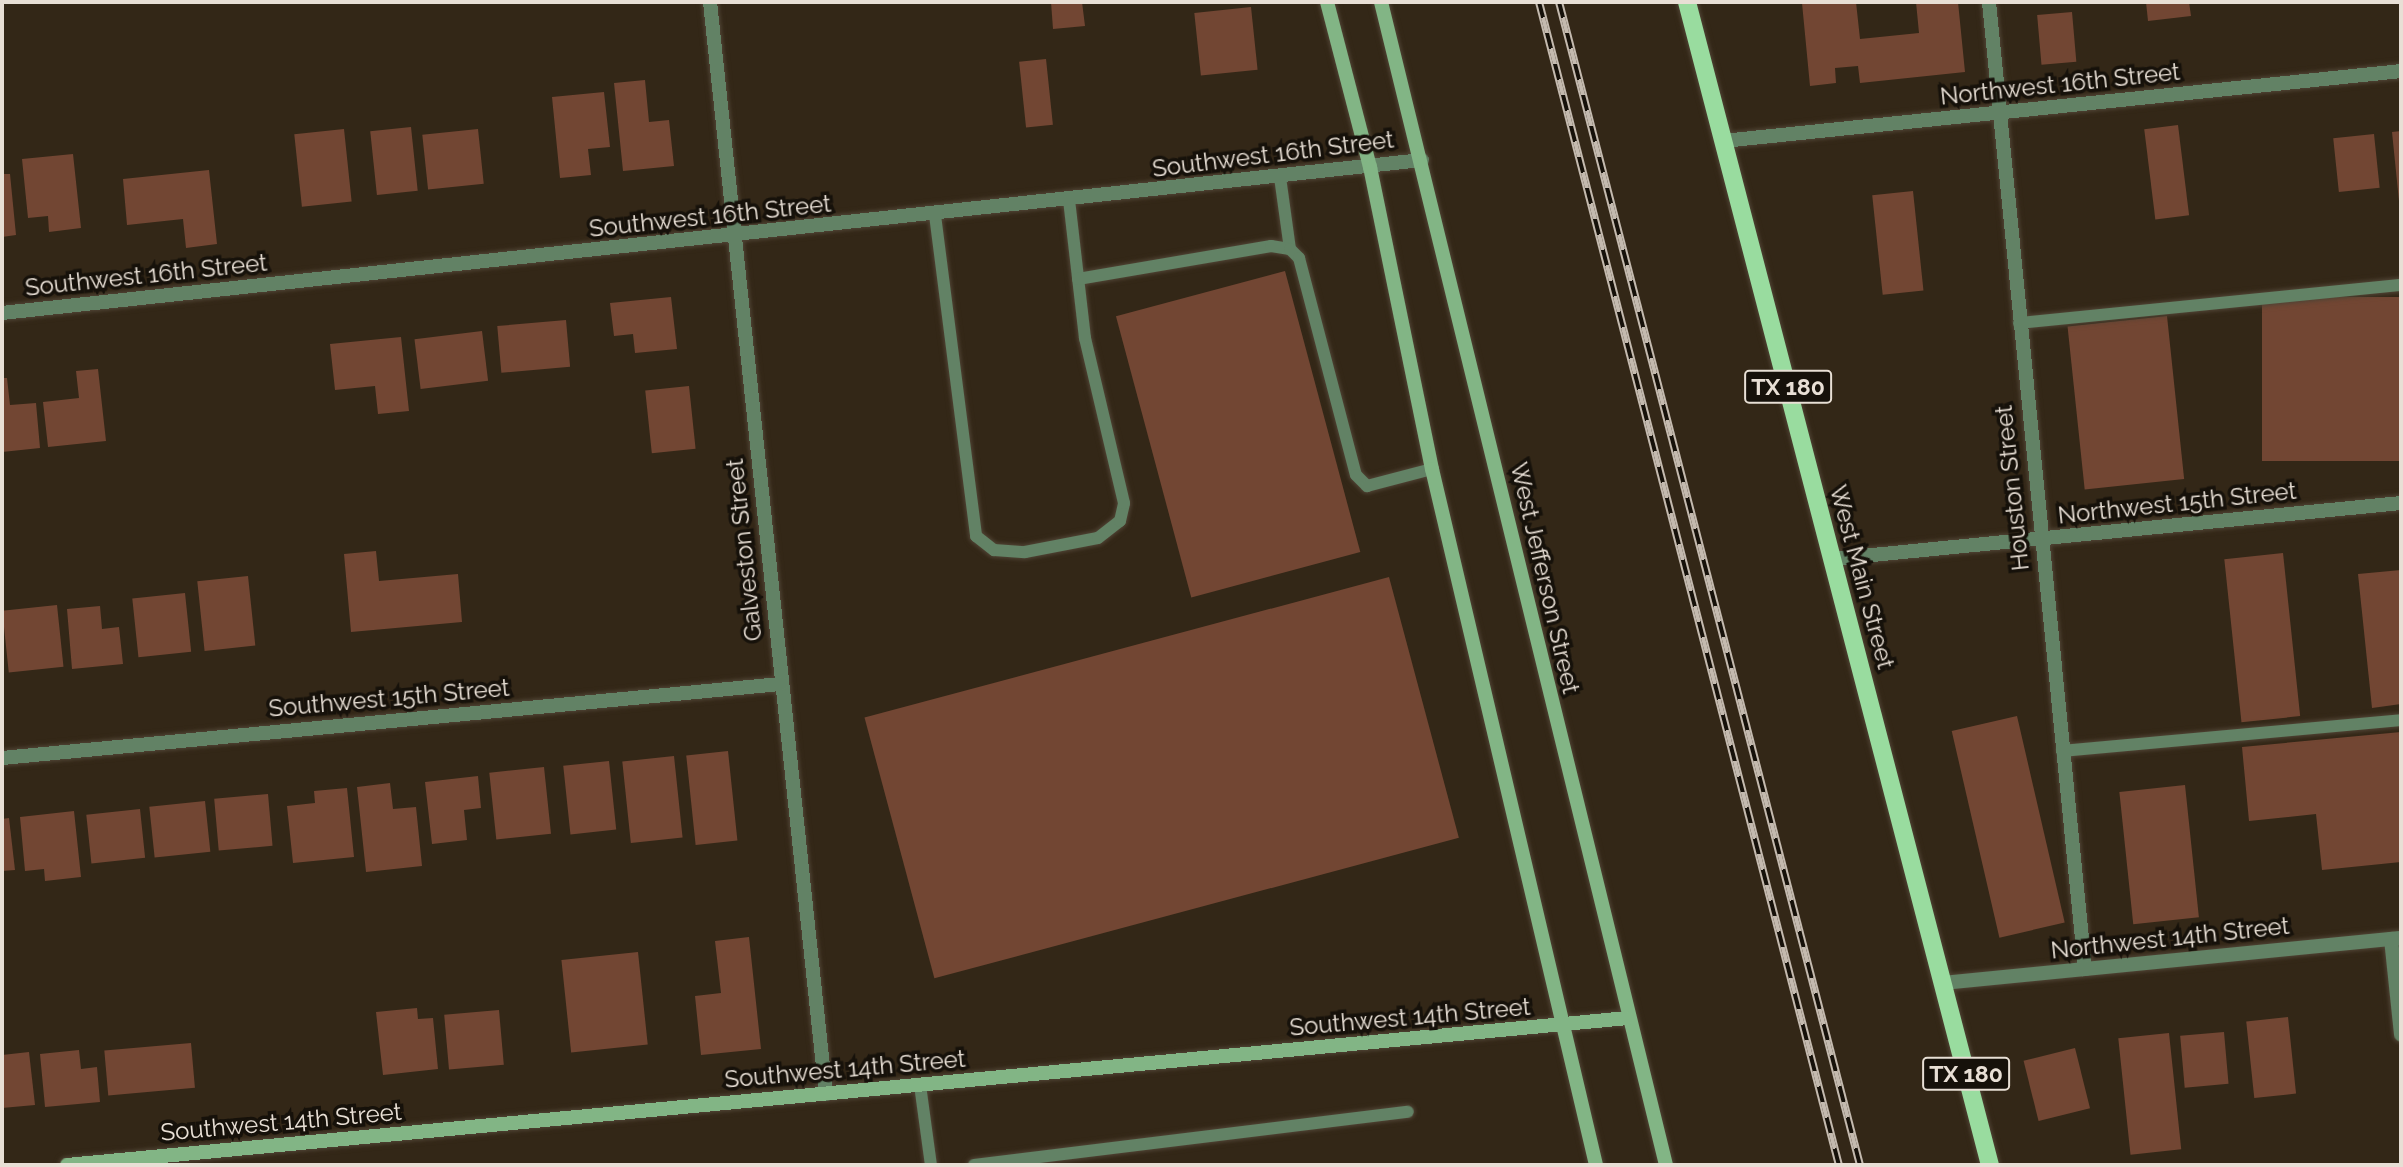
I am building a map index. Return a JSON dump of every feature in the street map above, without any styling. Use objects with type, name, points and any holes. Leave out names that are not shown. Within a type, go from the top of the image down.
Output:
[{"type":"main road","points":[[1327,2],[1370,166],[1432,469],[1560,1025],[1596,1165]]},
{"type":"main road","name":"West Jefferson Street","points":[[1381,2],[1422,160],[1627,1018],[1666,1165]]},
{"type":"main road","name":"West Main Street","points":[[1687,2],[1990,1165]]},
{"type":"main road","name":"Southwest 14th Street","points":[[67,1165],[1627,1018]]},
{"type":"street","name":"Galveston Street","points":[[710,2],[733,237],[827,1094]]},
{"type":"street","name":"Houston Street","points":[[1989,2],[2040,540],[2085,969]]},
{"type":"street","name":"Northwest 16th Street","points":[[1723,141],[2401,71]]},
{"type":"street","name":"Southwest 16th Street","points":[[2,313],[733,237],[1422,160]]},
{"type":"street","name":"Northwest 15th Street","points":[[1832,559],[2401,503]]},
{"type":"street","name":"Southwest 15th Street","points":[[2,758],[781,684]]},
{"type":"street","name":"Northwest 14th Street","points":[[1942,983],[2396,938]]},
{"type":"street","points":[[2396,938],[2401,1034]]},
{"type":"lane","points":[[1280,177],[1290,249]]},
{"type":"lane","points":[[935,215],[976,536],[995,551],[1025,552],[1098,538],[1121,521],[1124,503],[1085,338],[1069,200]]},
{"type":"lane","points":[[1078,279],[1271,246],[1290,249],[1299,258],[1356,475],[1367,486],[1432,469]]},
{"type":"lane","points":[[2019,323],[2401,285]]},
{"type":"lane","points":[[2062,751],[2401,720]]},
{"type":"lane","points":[[920,1085],[931,1165]]},
{"type":"lane","points":[[974,1165],[1408,1112]]},
{"type":"building","points":[[1051,2],[1082,2],[1085,26],[1053,29]]},
{"type":"building","points":[[1856,2],[1860,39],[1919,33],[1916,2],[1958,2],[1965,72],[1860,83],[1858,66],[1835,68],[1836,83],[1810,86],[1802,3]]},
{"type":"building","points":[[2146,2],[2189,2],[2191,16],[2148,21]]},
{"type":"building","points":[[1251,7],[1258,70],[1201,76],[1194,13]]},
{"type":"building","points":[[2072,12],[2076,62],[2041,65],[2037,15]]},
{"type":"building","points":[[1046,59],[1053,125],[1026,127],[1019,62]]},
{"type":"building","points":[[645,80],[649,122],[669,120],[674,166],[623,171],[614,83]]},
{"type":"building","points":[[604,92],[610,147],[588,149],[591,175],[560,178],[552,97]]},
{"type":"building","points":[[2178,125],[2189,215],[2155,219],[2144,129]]},
{"type":"building","points":[[411,127],[418,191],[377,195],[370,131]]},
{"type":"building","points":[[344,129],[352,202],[302,207],[294,134]]},
{"type":"building","points":[[478,129],[484,184],[428,190],[422,135]]},
{"type":"building","points":[[2401,131],[2401,201],[2399,201],[2392,132]]},
{"type":"building","points":[[2374,134],[2380,188],[2339,192],[2333,138]]},
{"type":"building","points":[[73,154],[81,228],[49,232],[48,216],[28,218],[22,159]]},
{"type":"building","points":[[209,170],[217,244],[186,248],[183,219],[127,225],[123,179]]},
{"type":"building","points":[[2,174],[10,174],[16,235],[2,237]]},
{"type":"building","points":[[1913,191],[1923,290],[1883,295],[1872,195]]},
{"type":"building","points":[[1285,271],[1360,552],[1191,597],[1116,316]]},
{"type":"building","points":[[671,297],[677,349],[635,353],[633,334],[614,336],[610,303]]},
{"type":"building","points":[[2262,297],[2401,297],[2401,461],[2262,461]]},
{"type":"building","points":[[2167,316],[2184,479],[2085,490],[2068,326]]},
{"type":"building","points":[[566,320],[570,367],[501,373],[497,326]]},
{"type":"building","points":[[482,331],[488,381],[421,389],[415,339]]},
{"type":"building","points":[[401,337],[409,411],[378,414],[375,386],[335,390],[330,344]]},
{"type":"building","points":[[98,369],[106,441],[48,447],[43,402],[79,398],[76,371]]},
{"type":"building","points":[[2,378],[7,378],[10,405],[36,403],[40,448],[2,452]]},
{"type":"building","points":[[689,386],[696,449],[652,453],[645,391]]},
{"type":"building","points":[[376,551],[379,581],[458,574],[462,622],[351,632],[344,554]]},
{"type":"building","points":[[2283,553],[2300,716],[2241,722],[2224,559]]},
{"type":"building","points":[[2401,570],[2401,704],[2372,708],[2358,574]]},
{"type":"building","points":[[248,576],[255,646],[205,651],[197,581]]},
{"type":"building","points":[[1389,577],[1459,838],[934,978],[865,718]]},
{"type":"building","points":[[185,593],[191,652],[138,657],[132,599]]},
{"type":"building","points":[[57,605],[63,667],[9,672],[2,611]]},
{"type":"building","points":[[100,606],[102,629],[119,627],[123,664],[72,669],[67,609]]},
{"type":"building","points":[[2017,716],[2065,923],[1999,938],[1952,731]]},
{"type":"building","points":[[2401,732],[2401,862],[2322,870],[2316,814],[2249,821],[2242,747]]},
{"type":"building","points":[[728,751],[737,841],[696,845],[686,755]]},
{"type":"building","points":[[674,756],[683,838],[631,843],[622,761]]},
{"type":"building","points":[[609,761],[616,830],[570,834],[563,766]]},
{"type":"building","points":[[544,767],[551,834],[496,839],[489,773]]},
{"type":"building","points":[[478,776],[481,808],[464,810],[467,840],[432,844],[425,782]]},
{"type":"building","points":[[390,783],[393,809],[416,807],[422,866],[366,872],[357,787]]},
{"type":"building","points":[[2185,785],[2199,917],[2133,924],[2119,792]]},
{"type":"building","points":[[347,788],[354,857],[293,863],[287,806],[315,803],[314,791]]},
{"type":"building","points":[[268,794],[273,846],[219,851],[214,799]]},
{"type":"building","points":[[205,801],[210,852],[155,858],[149,807]]},
{"type":"building","points":[[140,809],[145,858],[91,863],[86,815]]},
{"type":"building","points":[[74,811],[81,877],[45,881],[44,869],[25,871],[20,817]]},
{"type":"building","points":[[9,818],[15,870],[2,871],[2,819]]},
{"type":"building","points":[[749,937],[761,1049],[701,1055],[695,996],[721,993],[715,941]]},
{"type":"building","points":[[638,952],[648,1044],[571,1053],[561,960]]},
{"type":"building","points":[[417,1008],[418,1019],[433,1018],[438,1069],[383,1075],[376,1012]]},
{"type":"building","points":[[499,1010],[504,1065],[449,1070],[444,1015]]},
{"type":"building","points":[[2288,1017],[2296,1094],[2254,1098],[2246,1021]]},
{"type":"building","points":[[2224,1032],[2229,1084],[2185,1088],[2180,1036]]},
{"type":"building","points":[[2169,1033],[2181,1149],[2131,1155],[2118,1038]]},
{"type":"building","points":[[191,1043],[195,1088],[108,1095],[104,1051]]},
{"type":"building","points":[[2075,1048],[2090,1108],[2039,1121],[2024,1061]]},
{"type":"building","points":[[79,1050],[81,1069],[97,1067],[100,1102],[45,1107],[40,1054]]},
{"type":"building","points":[[29,1052],[35,1105],[2,1108],[2,1055]]},
{"type":"railway","points":[[1539,2],[1839,1165]]},
{"type":"railway","points":[[1559,2],[1860,1165]]}]
